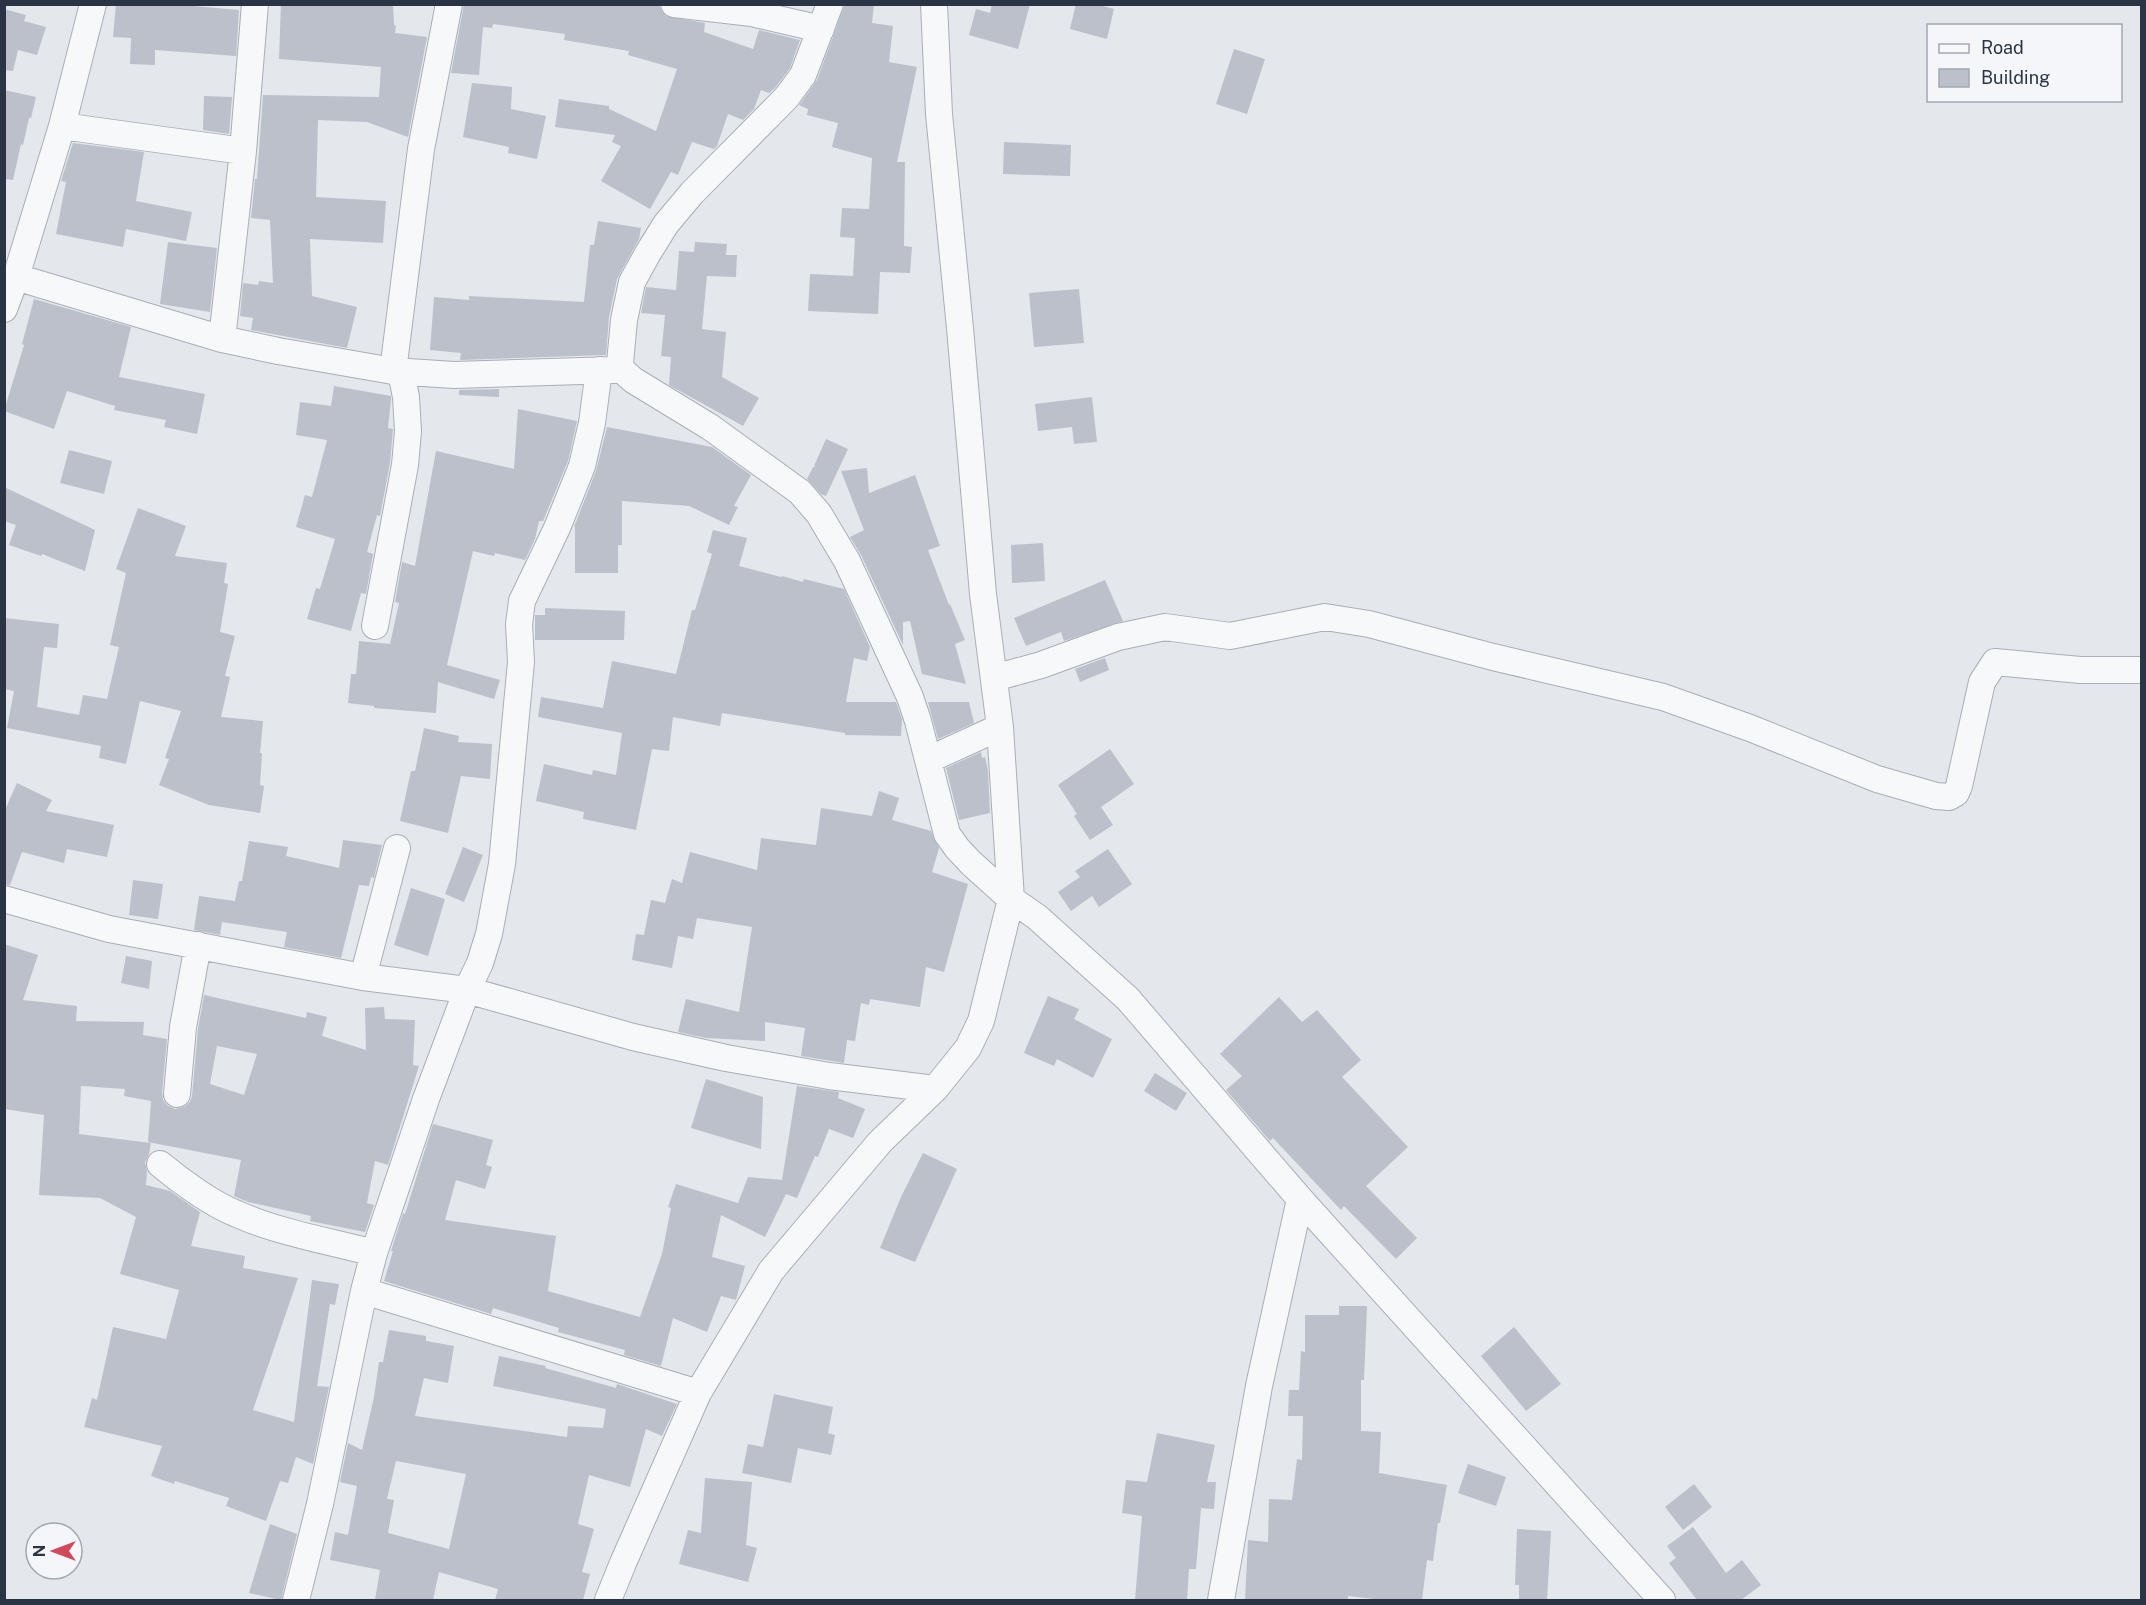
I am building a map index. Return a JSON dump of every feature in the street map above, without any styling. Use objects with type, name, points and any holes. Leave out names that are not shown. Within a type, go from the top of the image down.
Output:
[{"type":"street","points":[[4,309],[16,278],[62,126],[93,4]]},
{"type":"street","points":[[222,339],[243,151],[255,4]]},
{"type":"street","points":[[375,626],[405,465],[408,431],[406,397],[397,372],[420,149],[449,4]]},
{"type":"street","points":[[674,4],[752,13],[821,29]]},
{"type":"street","points":[[297,1600],[374,1253],[426,1099],[467,990],[480,963],[489,934],[502,864],[521,662],[519,624],[522,601],[557,528],[582,466],[592,423],[610,370],[620,354],[632,282],[666,224],[692,193],[786,98],[803,75],[830,4]]},
{"type":"street","points":[[608,1600],[698,1393],[771,1271],[880,1142],[935,1089],[968,1048],[981,1021],[1023,907],[983,594],[939,114],[934,4]]},
{"type":"street","points":[[62,126],[243,151]]},
{"type":"street","points":[[16,278],[222,339],[397,372],[454,375],[610,370],[633,381],[710,427],[800,492],[819,514],[848,561],[910,698],[947,834],[957,848],[971,863],[1128,999],[1300,1198],[1662,1600]]},
{"type":"street","points":[[994,678],[1041,665],[1118,637],[1165,627],[1230,636],[1325,617],[1370,624],[1493,657],[1663,698],[1750,728],[1877,779],[1936,796],[1949,797],[1956,793],[1959,786],[1982,682],[1995,662],[2080,670],[2142,670]]},
{"type":"street","points":[[928,760],[1000,727]]},
{"type":"street","points":[[363,977],[397,848]]},
{"type":"street","points":[[5,900],[109,929],[363,977],[467,990],[633,1037],[726,1058],[829,1076],[935,1089]]},
{"type":"street","points":[[177,1094],[183,1027],[198,945]]},
{"type":"street","points":[[160,1164],[177,1178],[235,1214],[374,1253]]},
{"type":"street","points":[[1221,1600],[1258,1386],[1300,1198]]},
{"type":"street","points":[[364,1291],[698,1393]]},
{"type":"building","points":[[116,4],[171,4],[239,10],[236,56],[155,50],[155,65],[130,64],[131,38],[113,37]]},
{"type":"building","points":[[281,4],[393,4],[395,33],[427,37],[408,137],[367,122],[318,120],[316,197],[386,201],[383,243],[310,239],[312,296],[357,307],[347,348],[251,330],[253,318],[240,316],[243,283],[258,285],[259,281],[273,283],[270,220],[251,218],[255,179],[257,179],[263,95],[379,97],[381,67],[279,59]]},
{"type":"building","points":[[464,4],[659,4],[666,16],[705,23],[704,32],[753,49],[759,30],[800,40],[790,68],[775,88],[769,93],[761,90],[754,109],[743,120],[728,114],[714,149],[692,142],[678,175],[671,172],[650,209],[601,181],[621,146],[612,142],[615,135],[555,127],[559,99],[609,106],[609,109],[656,131],[677,69],[628,55],[629,51],[564,40],[565,34],[493,24],[492,28],[483,27],[479,75],[451,73]]},
{"type":"building","points":[[845,4],[874,4],[872,23],[893,26],[889,62],[917,67],[897,162],[905,162],[904,246],[912,247],[910,273],[880,272],[878,314],[808,311],[810,274],[853,276],[855,238],[840,237],[842,208],[869,209],[872,158],[832,147],[838,123],[807,115],[808,109],[799,105],[817,80]]},
{"type":"building","points":[[992,4],[1030,4],[1018,49],[969,35],[976,9],[990,13]]},
{"type":"building","points":[[1076,4],[1096,4],[1114,9],[1107,39],[1070,29]]},
{"type":"building","points":[[4,9],[26,15],[24,21],[46,27],[37,55],[18,50],[13,71],[4,70]]},
{"type":"building","points":[[1234,49],[1265,59],[1247,114],[1216,104]]},
{"type":"building","points":[[472,83],[512,87],[511,109],[546,116],[537,159],[508,153],[509,147],[463,137]]},
{"type":"building","points":[[4,90],[36,97],[23,145],[21,144],[13,180],[4,179]]},
{"type":"building","points":[[204,96],[232,97],[229,134],[203,130]]},
{"type":"building","points":[[1004,142],[1071,145],[1070,176],[1003,174]]},
{"type":"building","points":[[73,143],[144,152],[136,201],[192,212],[186,241],[126,229],[123,247],[56,234],[66,182],[61,181]]},
{"type":"building","points":[[598,221],[641,228],[639,239],[617,279],[609,317],[606,355],[460,360],[461,353],[430,350],[434,297],[469,300],[469,296],[584,302],[590,245],[594,245]]},
{"type":"building","points":[[168,242],[217,248],[210,312],[160,304]]},
{"type":"building","points":[[695,242],[727,244],[726,255],[737,255],[736,277],[707,276],[702,329],[726,332],[722,377],[759,398],[743,426],[669,385],[671,357],[661,356],[665,315],[641,313],[646,287],[676,290],[679,251],[694,252]]},
{"type":"building","points":[[1079,289],[1084,343],[1034,347],[1029,293]]},
{"type":"building","points":[[34,299],[131,327],[119,377],[205,394],[197,434],[164,427],[166,420],[114,410],[115,406],[67,391],[54,429],[4,411],[24,345],[22,344]]},
{"type":"building","points":[[334,386],[391,396],[388,428],[393,429],[390,463],[380,516],[377,515],[367,552],[373,554],[366,594],[361,593],[351,631],[307,619],[316,588],[320,589],[335,539],[296,527],[305,495],[312,497],[327,440],[296,435],[300,402],[331,406]]},
{"type":"building","points":[[499,389],[499,397],[459,395],[459,390]]},
{"type":"building","points":[[1092,397],[1097,442],[1074,444],[1072,427],[1038,431],[1035,404]]},
{"type":"building","points":[[518,409],[577,421],[568,461],[543,521],[539,521],[535,539],[525,560],[473,551],[447,665],[500,680],[494,699],[438,682],[436,713],[374,708],[374,706],[348,703],[351,674],[356,674],[359,641],[390,644],[399,603],[395,602],[402,562],[415,566],[436,451],[514,469]]},
{"type":"building","points":[[607,427],[712,447],[751,475],[734,506],[738,507],[729,525],[689,506],[622,501],[622,545],[618,545],[618,573],[575,573],[574,527],[596,471]]},
{"type":"building","points":[[826,439],[848,449],[826,496],[821,494],[807,479],[813,467],[816,467],[814,466]]},
{"type":"building","points":[[69,450],[112,461],[104,494],[60,483]]},
{"type":"building","points":[[867,468],[869,493],[915,475],[940,546],[928,550],[965,640],[955,644],[966,684],[922,674],[910,621],[903,622],[903,645],[861,555],[850,537],[864,530],[841,471]]},
{"type":"building","points":[[4,487],[95,530],[85,571],[42,554],[41,556],[9,545],[16,525],[4,521]]},
{"type":"building","points":[[138,508],[186,526],[175,556],[227,563],[224,583],[228,584],[220,632],[235,636],[225,676],[230,677],[221,717],[263,721],[260,785],[264,786],[260,813],[209,805],[159,785],[169,759],[165,758],[181,711],[140,701],[126,764],[99,758],[101,746],[7,728],[14,691],[4,689],[4,618],[59,624],[57,648],[44,647],[37,707],[79,715],[83,695],[107,699],[119,647],[110,645],[126,573],[116,569]]},
{"type":"building","points":[[713,530],[747,538],[739,566],[803,582],[804,579],[844,589],[870,647],[867,661],[854,658],[846,702],[896,702],[902,719],[901,736],[845,735],[845,733],[722,713],[720,726],[673,717],[669,751],[652,749],[636,830],[583,819],[584,812],[536,801],[544,764],[592,775],[593,770],[616,775],[622,733],[538,717],[541,697],[603,708],[612,661],[676,674],[692,610],[695,610],[712,554],[707,552]]},
{"type":"building","points":[[1043,543],[1045,581],[1012,583],[1011,545]]},
{"type":"building","points":[[1105,580],[1123,621],[1064,641],[1061,632],[1026,646],[1014,618]]},
{"type":"building","points":[[545,608],[625,611],[624,640],[535,640],[535,615],[545,615]]},
{"type":"building","points":[[1105,658],[1109,670],[1080,682],[1075,669]]},
{"type":"building","points":[[928,702],[969,702],[974,723],[938,739]]},
{"type":"building","points":[[424,728],[459,736],[458,742],[492,744],[490,779],[461,776],[448,833],[400,821],[411,771],[415,771]]},
{"type":"building","points":[[1110,749],[1134,784],[1101,807],[1113,825],[1090,840],[1074,816],[1077,814],[1058,785]]},
{"type":"building","points":[[981,752],[982,758],[985,757],[988,771],[990,813],[959,820],[946,768]]},
{"type":"building","points":[[17,783],[52,800],[46,811],[114,825],[107,857],[67,849],[64,863],[22,852],[10,885],[4,884],[4,812]]},
{"type":"building","points":[[879,791],[899,798],[892,820],[931,831],[939,848],[932,872],[968,884],[944,972],[926,967],[920,1007],[870,999],[869,1005],[861,1003],[855,1041],[847,1040],[844,1063],[801,1056],[805,1028],[765,1022],[765,1041],[706,1038],[678,1032],[686,999],[739,1012],[752,927],[697,918],[693,939],[678,936],[672,968],[632,960],[636,934],[644,935],[651,900],[665,903],[672,879],[682,883],[690,852],[757,870],[761,838],[816,845],[821,808],[872,816]]},
{"type":"building","points":[[343,840],[382,845],[374,878],[371,877],[369,886],[359,885],[341,958],[284,947],[287,932],[222,922],[220,935],[194,930],[199,896],[235,901],[239,881],[242,881],[249,841],[288,847],[286,856],[339,868]]},
{"type":"building","points":[[463,847],[483,855],[464,902],[445,894]]},
{"type":"building","points":[[1108,849],[1132,884],[1099,907],[1092,896],[1071,911],[1058,892],[1080,877],[1075,871]]},
{"type":"building","points":[[133,880],[163,884],[158,919],[129,915]]},
{"type":"building","points":[[411,888],[445,899],[428,956],[394,945]]},
{"type":"building","points":[[4,944],[38,955],[23,1000],[77,1006],[76,1021],[144,1022],[143,1035],[167,1039],[162,1093],[163,1100],[175,1109],[184,1107],[190,1102],[192,1096],[198,1029],[204,995],[306,1018],[307,1012],[327,1017],[322,1036],[366,1050],[365,1008],[384,1007],[385,1019],[415,1020],[413,1065],[419,1066],[388,1165],[375,1161],[367,1203],[374,1205],[365,1232],[310,1221],[311,1216],[248,1202],[234,1196],[241,1160],[148,1142],[151,1101],[124,1096],[125,1089],[81,1086],[79,1134],[151,1143],[145,1162],[146,1185],[170,1191],[200,1212],[191,1246],[245,1256],[243,1268],[298,1278],[253,1410],[294,1422],[312,1280],[339,1284],[335,1305],[330,1304],[317,1386],[329,1387],[313,1464],[296,1457],[288,1483],[280,1481],[266,1521],[226,1506],[229,1498],[151,1476],[162,1446],[84,1427],[92,1398],[97,1400],[113,1327],[166,1339],[179,1290],[120,1274],[136,1217],[100,1198],[39,1195],[44,1115],[4,1109]],"holes":[[[217,1046],[257,1054],[244,1095],[210,1084]]]},
{"type":"building","points":[[126,956],[152,961],[149,989],[121,983]]},
{"type":"building","points":[[1048,996],[1079,1009],[1074,1019],[1112,1039],[1093,1078],[1057,1059],[1054,1066],[1024,1053]]},
{"type":"building","points":[[1279,997],[1302,1022],[1317,1010],[1361,1060],[1342,1077],[1408,1147],[1366,1186],[1417,1238],[1396,1259],[1344,1206],[1341,1210],[1273,1138],[1270,1141],[1226,1090],[1242,1076],[1220,1054]]},
{"type":"building","points":[[1155,1073],[1187,1093],[1176,1111],[1144,1091]]},
{"type":"building","points":[[706,1079],[763,1097],[761,1149],[691,1128]]},
{"type":"building","points":[[797,1086],[839,1092],[838,1098],[865,1109],[853,1138],[829,1129],[818,1157],[815,1156],[797,1198],[786,1194],[765,1237],[721,1215],[712,1257],[745,1266],[736,1300],[721,1296],[707,1332],[673,1318],[661,1366],[624,1355],[625,1350],[558,1332],[559,1328],[493,1308],[491,1314],[384,1281],[393,1251],[391,1251],[433,1124],[493,1140],[486,1165],[492,1167],[485,1189],[456,1180],[445,1220],[556,1236],[548,1291],[640,1317],[662,1254],[671,1208],[668,1207],[676,1184],[738,1203],[748,1177],[782,1180]]},
{"type":"building","points":[[923,1153],[957,1169],[915,1262],[880,1248],[901,1197]]},
{"type":"building","points":[[1339,1306],[1367,1306],[1364,1380],[1361,1380],[1361,1431],[1381,1432],[1379,1473],[1447,1485],[1440,1523],[1438,1523],[1433,1561],[1427,1560],[1422,1600],[1383,1600],[1348,1596],[1348,1600],[1245,1600],[1248,1540],[1268,1542],[1269,1499],[1292,1500],[1297,1459],[1302,1460],[1303,1416],[1288,1416],[1289,1390],[1299,1390],[1301,1351],[1305,1352],[1305,1315],[1339,1315]]},
{"type":"building","points":[[1514,1327],[1561,1384],[1526,1411],[1481,1356]]},
{"type":"building","points":[[389,1330],[426,1336],[426,1341],[454,1346],[448,1383],[424,1378],[415,1416],[567,1437],[568,1426],[603,1428],[606,1409],[493,1386],[499,1356],[546,1366],[545,1368],[616,1388],[617,1384],[677,1404],[662,1436],[646,1429],[630,1487],[589,1475],[578,1524],[594,1529],[582,1572],[590,1574],[583,1600],[495,1600],[498,1589],[439,1572],[433,1600],[375,1600],[380,1570],[330,1560],[335,1532],[348,1535],[357,1486],[340,1482],[348,1443],[362,1450],[379,1362],[383,1362]],"holes":[[[396,1461],[466,1474],[449,1549],[388,1533],[394,1500],[387,1499]]]},
{"type":"building","points":[[774,1394],[833,1407],[828,1433],[835,1435],[831,1455],[798,1448],[791,1483],[742,1473],[748,1444],[763,1447]]},
{"type":"building","points":[[1157,1433],[1215,1445],[1207,1482],[1216,1482],[1214,1509],[1201,1508],[1196,1569],[1189,1569],[1187,1600],[1135,1600],[1142,1516],[1122,1513],[1126,1480],[1147,1482]]},
{"type":"building","points":[[1468,1464],[1506,1477],[1496,1506],[1458,1493]]},
{"type":"building","points":[[705,1478],[752,1482],[746,1545],[757,1548],[748,1582],[679,1564],[688,1530],[701,1533]]},
{"type":"building","points":[[1694,1484],[1712,1507],[1683,1530],[1665,1507]]},
{"type":"building","points":[[270,1524],[297,1534],[281,1600],[249,1593]]},
{"type":"building","points":[[1693,1527],[1726,1573],[1742,1560],[1761,1585],[1741,1600],[1697,1600],[1669,1563],[1676,1558],[1667,1546]]},
{"type":"building","points":[[1517,1529],[1551,1531],[1547,1600],[1519,1600],[1519,1585],[1515,1585]]}]
